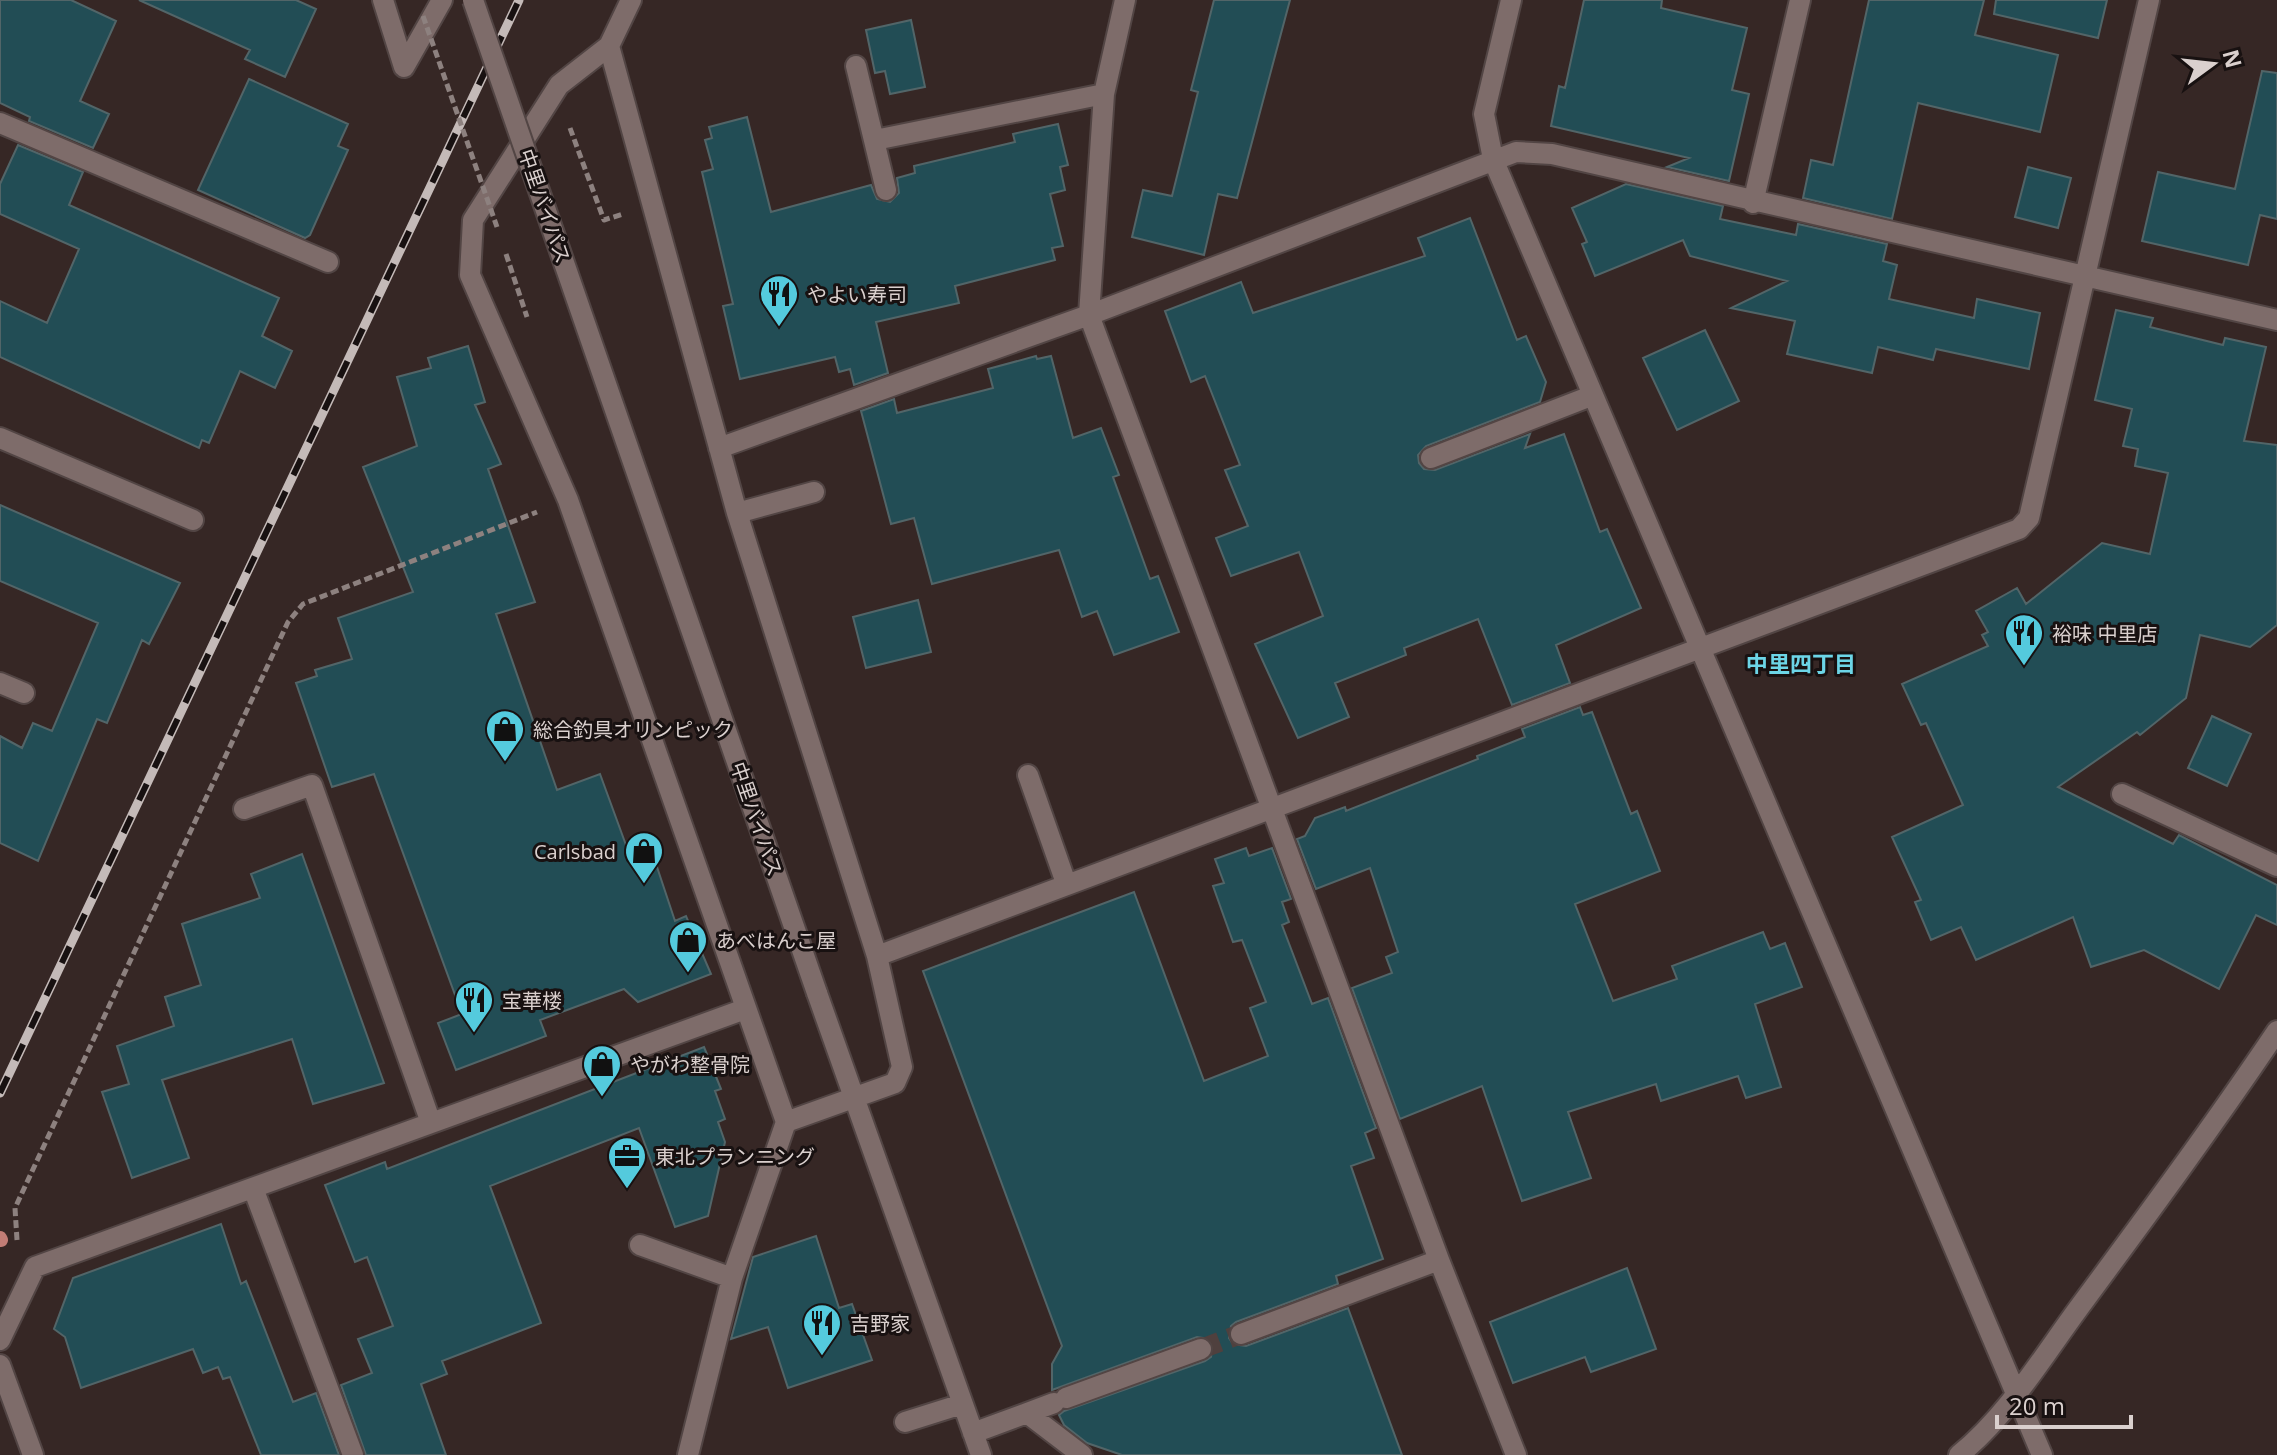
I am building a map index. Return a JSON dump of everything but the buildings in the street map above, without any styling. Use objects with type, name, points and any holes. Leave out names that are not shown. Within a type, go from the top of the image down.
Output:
[{"type":"street","points":[[383,0],[404,67],[442,0]]},
{"type":"street","name":"中里バイパス","points":[[473,0],[817,993],[981,1455]]},
{"type":"street","points":[[631,0],[609,46],[559,85],[473,220],[470,275],[568,500],[786,1122],[732,1278],[688,1455]]},
{"type":"street","points":[[1125,0],[1104,94],[1089,315],[1439,1260],[1516,1455]]},
{"type":"street","points":[[1511,0],[1484,114],[1493,159],[1698,651],[2042,1455]]},
{"type":"street","points":[[1753,203],[1800,0]]},
{"type":"street","points":[[877,956],[2019,529],[2029,518],[2149,0]]},
{"type":"street","points":[[609,46],[737,513],[877,956],[902,1067],[895,1083],[786,1122]]},
{"type":"street","points":[[856,66],[886,190]]},
{"type":"street","points":[[875,140],[1104,94]]},
{"type":"street","points":[[0,123],[328,262]]},
{"type":"street","points":[[719,448],[1089,315],[1516,152],[1552,154],[1753,203],[2277,320]]},
{"type":"street","points":[[1431,458],[1591,396]]},
{"type":"street","points":[[0,438],[193,520]]},
{"type":"street","points":[[737,513],[814,492]]},
{"type":"street","points":[[0,683],[24,693]]},
{"type":"street","points":[[1028,775],[1066,883]]},
{"type":"street","points":[[244,809],[312,785],[431,1123]]},
{"type":"street","points":[[2122,794],[2277,866]]},
{"type":"street","points":[[0,1340],[35,1267],[745,1009]]},
{"type":"street","points":[[1959,1455],[1980,1438],[2186,1166],[2277,1031]]},
{"type":"street","points":[[253,1188],[353,1455]]},
{"type":"street","points":[[640,1245],[732,1278]]},
{"type":"street","points":[[1241,1334],[1439,1260]]},
{"type":"street","points":[[973,1433],[1201,1349]]},
{"type":"street","points":[[0,1365],[33,1455]]},
{"type":"street","points":[[905,1422],[962,1404]]},
{"type":"street","points":[[1027,1413],[1082,1455]]},
{"type":"path","points":[[423,16],[527,314]]},
{"type":"path","points":[[565,116],[601,213]]},
{"type":"tunnel","points":[[1201,1349],[1241,1334]]},
{"type":"railway","points":[[0,1093],[519,0]]},
{"type":"place","name":"やよい寿司","points":[[779,328]]},
{"type":"place","name":"裕味 中里店","points":[[2024,667]]},
{"type":"place","name":"総合釣具オリンピック","points":[[505,763]]},
{"type":"place","name":"Carlsbad","points":[[644,885]]},
{"type":"place","name":"あべはんこ屋","points":[[688,974]]},
{"type":"place","name":"宝華楼","points":[[474,1034]]},
{"type":"place","name":"やがわ整骨院","points":[[602,1098]]},
{"type":"place","name":"東北プランニング","points":[[627,1190]]},
{"type":"place","name":"吉野家","points":[[822,1357]]},
{"type":"district","name":"中里四丁目","points":[[1801,663]]}]
